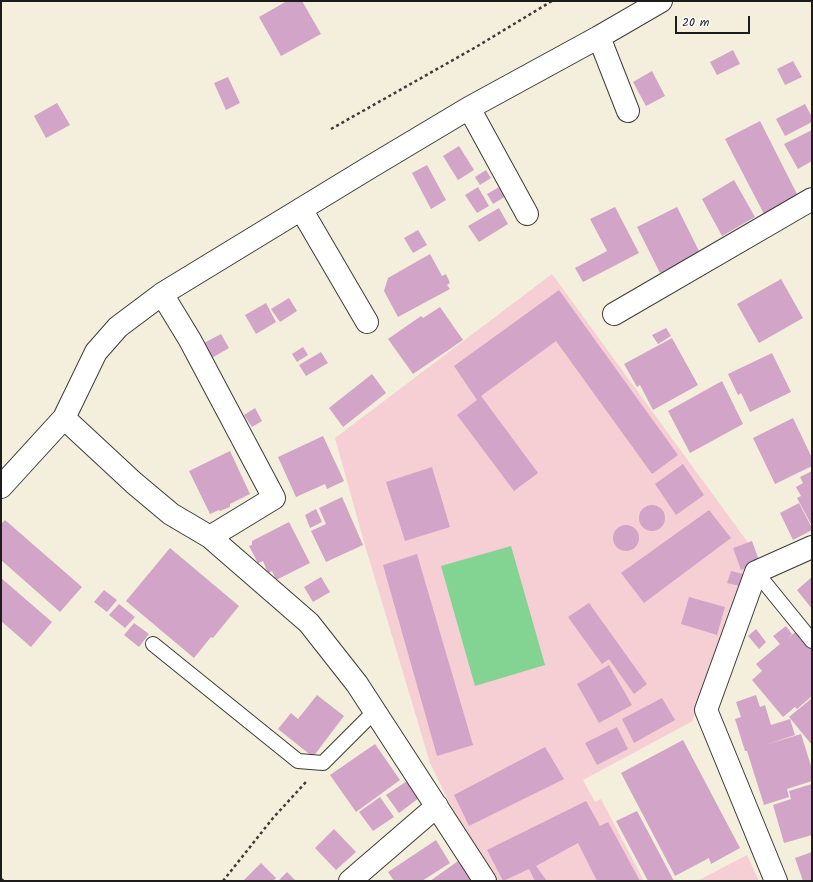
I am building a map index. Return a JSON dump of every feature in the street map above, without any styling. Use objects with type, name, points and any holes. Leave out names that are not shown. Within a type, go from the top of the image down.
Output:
[{"type":"street","points":[[1,487],[64,418],[96,352],[118,327],[162,294],[469,108],[599,37],[661,1]]},
{"type":"street","points":[[599,37],[628,111]]},
{"type":"street","points":[[469,108],[527,214]]},
{"type":"street","points":[[614,314],[812,199]]},
{"type":"street","points":[[301,209],[367,322]]},
{"type":"street","points":[[162,294],[190,340],[274,498],[210,537]]},
{"type":"street","points":[[64,418],[134,483],[171,514],[210,537],[309,623],[357,684],[485,881]]},
{"type":"street","points":[[776,881],[706,710],[756,572],[812,547]]},
{"type":"street","points":[[350,881],[437,806]]},
{"type":"lane","points":[[756,572],[812,641]]},
{"type":"lane","points":[[153,644],[298,761],[323,763],[375,711]]},
{"type":"path","points":[[331,129],[476,47],[552,1]]},
{"type":"path","points":[[223,881],[273,818],[323,763]]},
{"type":"shaded area","points":[[552,274],[757,555],[693,721],[583,780],[595,802],[601,799],[644,881],[494,881],[468,841],[430,763],[364,542],[335,438]]},
{"type":"shaded area","points":[[747,855],[759,881],[697,881]]},
{"type":"green space","points":[[511,546],[545,665],[475,686],[441,566]]},
{"type":"building","points":[[287,1],[302,1],[321,34],[281,56],[259,17]]},
{"type":"building","points":[[733,50],[740,64],[717,75],[710,62]]},
{"type":"building","points":[[793,61],[802,77],[785,85],[777,69]]},
{"type":"building","points":[[652,71],[665,96],[646,106],[633,82]]},
{"type":"building","points":[[228,77],[240,103],[226,110],[214,83]]},
{"type":"building","points":[[57,103],[70,125],[46,138],[34,116]]},
{"type":"building","points":[[805,104],[812,117],[812,122],[785,136],[776,119]]},
{"type":"building","points":[[760,121],[799,198],[765,216],[725,139]]},
{"type":"building","points":[[812,130],[812,161],[798,169],[784,144]]},
{"type":"building","points":[[459,146],[474,170],[458,180],[443,156]]},
{"type":"building","points":[[427,165],[446,200],[431,209],[412,173]]},
{"type":"building","points":[[486,170],[491,178],[480,185],[475,177]]},
{"type":"building","points":[[734,180],[755,217],[722,236],[702,199]]},
{"type":"building","points":[[501,186],[506,196],[493,204],[487,194]]},
{"type":"building","points":[[478,187],[489,206],[477,213],[465,195]]},
{"type":"building","points":[[615,207],[639,253],[583,282],[575,268],[607,251],[590,219]]},
{"type":"building","points":[[677,207],[700,253],[660,273],[637,227]]},
{"type":"building","points":[[499,208],[508,224],[479,242],[468,226]]},
{"type":"building","points":[[418,230],[427,245],[413,253],[404,238]]},
{"type":"building","points":[[430,254],[442,276],[446,274],[450,283],[447,285],[450,289],[398,317],[384,291],[388,278]]},
{"type":"building","points":[[781,279],[803,318],[759,343],[737,304]]},
{"type":"building","points":[[559,290],[678,455],[652,474],[556,341],[481,396],[538,473],[514,491],[457,415],[477,400],[454,366]]},
{"type":"building","points":[[289,298],[297,311],[280,322],[271,309]]},
{"type":"building","points":[[266,303],[276,322],[256,334],[245,315]]},
{"type":"building","points":[[440,307],[463,340],[413,374],[388,339],[421,316],[423,318]]},
{"type":"building","points":[[666,328],[671,336],[658,344],[652,335]]},
{"type":"building","points":[[221,334],[229,348],[210,359],[202,344]]},
{"type":"building","points":[[672,338],[698,385],[653,410],[640,385],[637,387],[624,364]]},
{"type":"building","points":[[303,347],[308,355],[297,362],[292,354]]},
{"type":"building","points":[[321,352],[328,363],[306,376],[299,365]]},
{"type":"building","points":[[772,353],[791,392],[750,412],[741,393],[738,395],[728,374]]},
{"type":"building","points":[[372,374],[386,393],[343,427],[329,408]]},
{"type":"building","points":[[722,381],[743,424],[690,453],[668,411]]},
{"type":"building","points":[[255,408],[262,421],[252,427],[244,415]]},
{"type":"building","points":[[793,418],[812,458],[812,466],[775,484],[753,438]]},
{"type":"building","points":[[323,436],[344,481],[327,489],[325,484],[296,497],[278,457]]},
{"type":"building","points":[[230,451],[250,494],[230,504],[230,507],[210,514],[189,471]]},
{"type":"building","points":[[683,464],[704,495],[676,515],[655,484]]},
{"type":"building","points":[[432,467],[450,527],[405,541],[386,482]]},
{"type":"building","points":[[812,471],[812,526],[797,498],[801,496],[796,487],[803,483],[800,477]]},
{"type":"building","points":[[342,497],[363,545],[326,562],[311,531],[326,524],[319,508]]},
{"type":"building","points":[[799,503],[812,530],[793,540],[780,513]]},
{"type":"building","points":[[652,505],[661,509],[665,518],[661,527],[652,531],[643,527],[639,518],[643,509]]},
{"type":"building","points":[[316,509],[322,522],[310,528],[305,515]]},
{"type":"building","points":[[709,510],[731,538],[644,603],[621,573]]},
{"type":"building","points":[[5,520],[82,587],[60,612],[1,560],[1,524]]},
{"type":"building","points":[[289,522],[310,563],[276,580],[272,571],[268,573],[263,561],[258,563],[249,546],[252,545],[252,541]]},
{"type":"building","points":[[626,525],[635,529],[639,538],[635,547],[626,551],[617,547],[613,538],[617,529]]},
{"type":"building","points":[[752,541],[760,563],[741,570],[733,548]]},
{"type":"building","points":[[170,548],[239,606],[213,638],[211,637],[194,658],[126,601]]},
{"type":"building","points":[[417,554],[473,745],[437,756],[383,565]]},
{"type":"building","points":[[731,571],[743,574],[740,586],[727,583]]},
{"type":"building","points":[[321,577],[330,592],[313,602],[304,587]]},
{"type":"building","points":[[812,577],[812,609],[797,590]]},
{"type":"building","points":[[1,578],[52,622],[31,647],[1,621]]},
{"type":"building","points":[[104,590],[117,600],[107,612],[94,602]]},
{"type":"building","points":[[689,597],[725,607],[717,635],[681,624]]},
{"type":"building","points":[[589,603],[647,684],[634,694],[609,659],[602,664],[568,617]]},
{"type":"building","points":[[119,604],[135,617],[125,628],[109,615]]},
{"type":"building","points":[[134,623],[149,634],[139,647],[124,635]]},
{"type":"building","points":[[786,626],[792,634],[788,638],[798,630],[812,647],[812,696],[797,709],[795,707],[783,717],[752,680],[762,671],[756,664],[780,644],[773,636]]},
{"type":"building","points":[[756,629],[766,642],[759,649],[748,636]]},
{"type":"building","points":[[609,665],[632,705],[599,723],[577,684]]},
{"type":"building","points":[[317,695],[344,716],[313,757],[278,729],[291,713],[298,719]]},
{"type":"building","points":[[756,695],[760,707],[765,705],[771,725],[790,719],[795,735],[765,745],[801,734],[812,769],[812,781],[787,789],[789,797],[764,805],[735,719],[741,717],[736,702]]},
{"type":"building","points":[[662,698],[675,720],[634,743],[622,719]]},
{"type":"building","points":[[812,698],[812,745],[789,717]]},
{"type":"building","points":[[617,727],[628,749],[597,765],[585,743]]},
{"type":"building","points":[[683,740],[740,848],[711,864],[709,858],[675,876],[621,773]]},
{"type":"building","points":[[375,744],[400,780],[356,812],[330,775]]},
{"type":"building","points":[[545,747],[564,779],[469,826],[454,795]]},
{"type":"building","points":[[407,781],[419,798],[399,813],[386,795]]},
{"type":"building","points":[[812,784],[812,835],[784,843],[773,805],[791,799],[789,791]]},
{"type":"building","points":[[380,797],[394,817],[373,831],[359,812]]},
{"type":"building","points":[[586,801],[600,826],[608,822],[640,881],[597,881],[578,843],[536,866],[547,881],[535,881],[529,869],[503,881],[487,850]]},
{"type":"building","points":[[637,811],[674,881],[648,881],[616,821]]},
{"type":"building","points":[[334,829],[356,852],[336,870],[315,848]]},
{"type":"building","points":[[436,840],[450,863],[422,881],[394,881],[388,872]]},
{"type":"building","points":[[812,852],[812,881],[803,881],[795,858]]},
{"type":"building","points":[[458,861],[472,881],[430,881]]},
{"type":"building","points":[[261,863],[276,878],[273,881],[243,881]]},
{"type":"building","points":[[287,872],[296,881],[278,881]]}]
